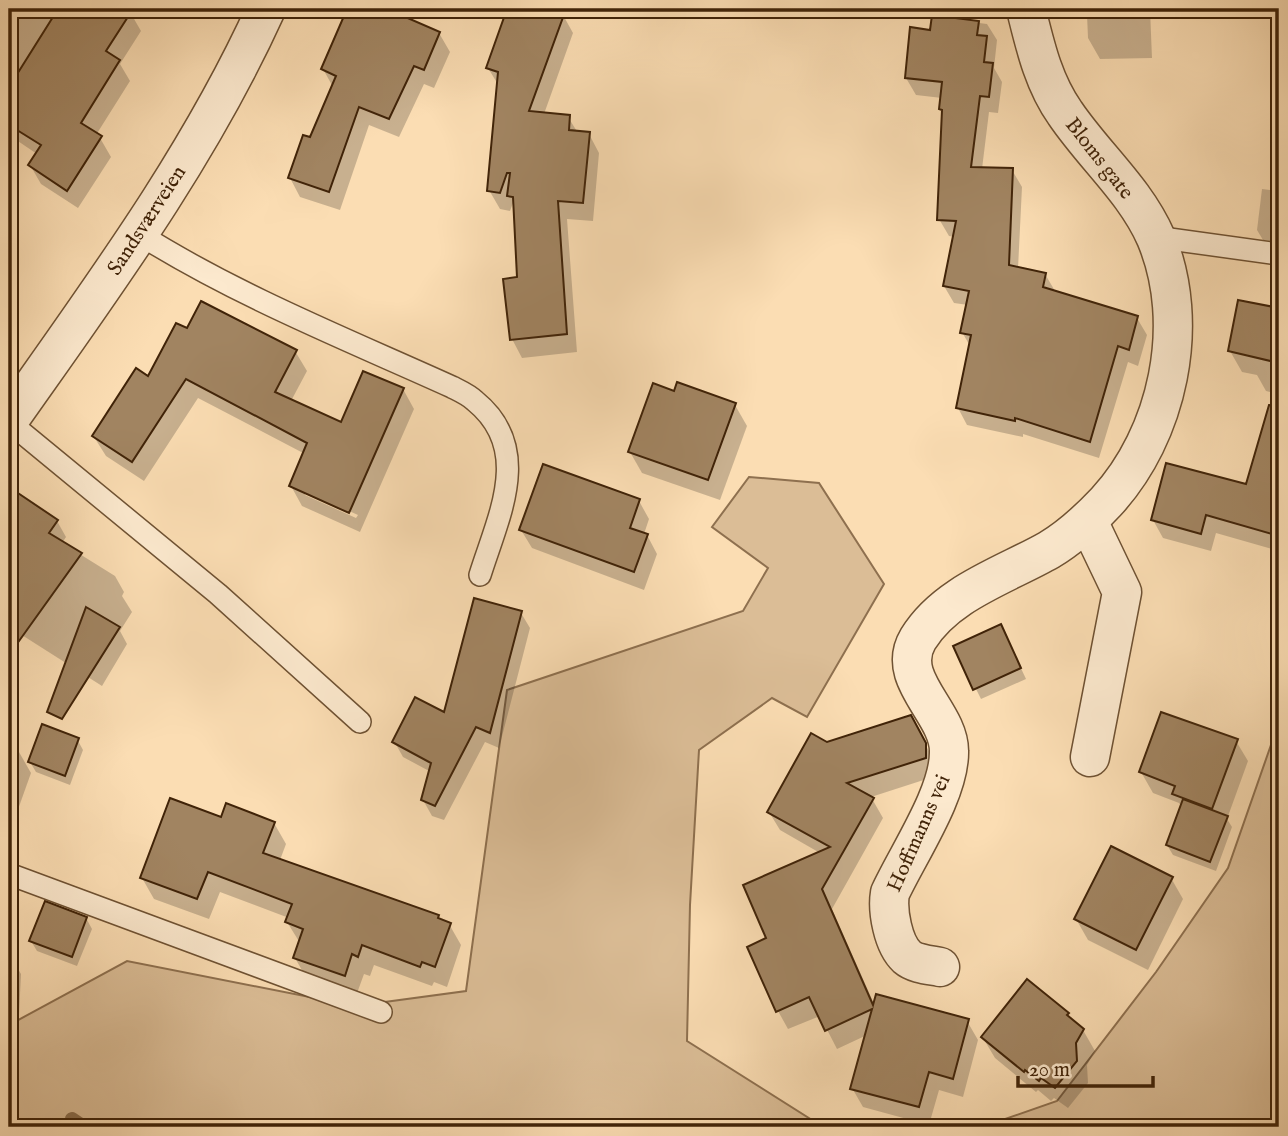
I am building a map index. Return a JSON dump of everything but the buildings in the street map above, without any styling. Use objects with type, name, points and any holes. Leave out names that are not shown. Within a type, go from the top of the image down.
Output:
[{"type":"street","name":"Sandsværveien","points":[[9,421],[139,234],[217,106],[266,9]]},
{"type":"street","name":"Bloms gate","points":[[1026,9],[1042,68],[1064,112],[1129,192],[1156,237],[1172,307]]},
{"type":"street","name":"Hoffmanns vei","points":[[940,967],[923,964],[908,957],[892,926],[888,908],[890,893],[940,794],[947,769],[949,750],[945,730],[914,675],[912,656],[917,640],[938,614],[962,597],[1051,548],[1088,521],[1118,489],[1137,462],[1158,414],[1167,383],[1172,349],[1172,307]]},
{"type":"street","points":[[1088,521],[1122,592],[1090,757]]},
{"type":"lane","points":[[139,234],[254,299],[452,387],[475,401],[498,429],[506,447],[509,464],[506,492],[480,575]]},
{"type":"lane","points":[[1156,237],[1279,254]]},
{"type":"lane","points":[[9,421],[218,594],[360,722]]},
{"type":"lane","points":[[9,874],[381,1012]]},
{"type":"shaded area","points":[[749,477],[819,483],[884,584],[807,717],[772,698],[699,750],[690,905],[687,1041],[823,1127],[9,1127],[9,1025],[127,961],[355,1006],[466,991],[507,690],[743,611],[768,568],[712,527]]},
{"type":"shaded area","points":[[1279,722],[1279,1127],[982,1127],[1057,1101],[1156,972],[1228,868]]},
{"type":"waterway","points":[[72,1119],[84,1127]]}]
